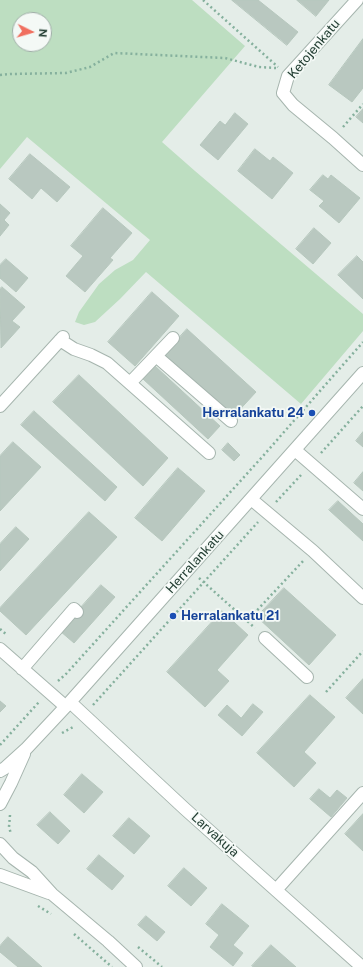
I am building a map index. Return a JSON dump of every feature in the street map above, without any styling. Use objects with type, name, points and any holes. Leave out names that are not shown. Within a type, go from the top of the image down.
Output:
[{"type":"street","name":"Ketojenkatu","points":[[357,0],[288,76],[283,93],[293,105],[363,165]]},
{"type":"street","points":[[130,383],[173,338]]},
{"type":"street","points":[[0,406],[62,339],[74,349],[91,354],[107,363],[209,453]]},
{"type":"street","points":[[156,356],[231,421]]},
{"type":"street","name":"Herralankatu","points":[[0,771],[26,749],[363,373]]},
{"type":"street","points":[[295,450],[363,509]]},
{"type":"street","points":[[251,499],[313,551],[363,598]]},
{"type":"street","points":[[22,669],[74,609],[77,612]]},
{"type":"street","points":[[265,638],[307,677]]},
{"type":"street","name":"Larvakuja","points":[[0,649],[48,692],[84,715],[185,809],[362,967]]},
{"type":"street","name":"Herralankatu","points":[[0,804],[26,749]]},
{"type":"street","points":[[276,890],[363,793]]},
{"type":"street","points":[[0,844],[13,858],[32,872],[52,894],[108,941],[136,967]]},
{"type":"street","points":[[0,875],[52,894]]},
{"type":"path","points":[[0,75],[66,73],[90,67],[114,53],[225,58],[259,67],[279,68]]},
{"type":"path","points":[[333,138],[363,104]]},
{"type":"path","points":[[0,745],[264,456],[363,342]]},
{"type":"path","points":[[58,736],[74,727],[363,406]]},
{"type":"path","points":[[247,621],[313,551]]},
{"type":"path","points":[[189,568],[265,638]]},
{"type":"path","points":[[326,692],[363,651]]},
{"type":"path","points":[[10,815],[9,827],[12,838]]},
{"type":"path","points":[[34,903],[53,915]]},
{"type":"path","points":[[71,931],[112,967]]},
{"type":"path","points":[[138,947],[162,967]]},
{"type":"green space","points":[[0,0],[192,0],[245,46],[162,142],[363,314],[363,331],[301,404],[146,272],[95,322],[84,325],[75,322],[79,312],[99,284],[115,270],[133,260],[150,240],[27,137],[0,169]]},
{"type":"building","points":[[232,0],[258,0],[298,32],[287,45]]},
{"type":"building","points":[[297,0],[329,0],[316,16]]},
{"type":"building","points":[[363,39],[363,88],[352,102],[329,85]]},
{"type":"building","points":[[363,109],[363,123],[356,117]]},
{"type":"building","points":[[235,113],[248,124],[218,160],[200,145],[220,121],[225,125]]},
{"type":"building","points":[[255,149],[270,161],[273,157],[293,173],[272,199],[238,171]]},
{"type":"building","points":[[30,154],[70,187],[57,202],[41,188],[32,199],[9,179]]},
{"type":"building","points":[[323,175],[328,179],[331,175],[360,198],[339,223],[319,206],[324,201],[310,190]]},
{"type":"building","points":[[0,204],[10,213],[4,220],[9,225],[0,236]]},
{"type":"building","points":[[103,208],[132,233],[110,258],[113,260],[85,292],[66,276],[83,256],[71,246]]},
{"type":"building","points":[[314,228],[331,243],[313,264],[296,249]]},
{"type":"building","points":[[357,256],[363,262],[363,299],[338,275]]},
{"type":"building","points":[[6,259],[28,278],[16,292],[0,278],[0,265]]},
{"type":"building","points":[[2,287],[25,307],[12,321],[20,327],[1,348],[0,289]]},
{"type":"building","points":[[152,292],[179,316],[135,366],[108,342]]},
{"type":"building","points":[[187,329],[256,392],[233,417],[164,355]]},
{"type":"building","points":[[155,366],[220,426],[208,439],[143,379]]},
{"type":"building","points":[[79,375],[168,458],[143,486],[53,402]]},
{"type":"building","points":[[34,411],[117,487],[105,501],[21,425]]},
{"type":"building","points":[[363,432],[363,447],[356,441]]},
{"type":"building","points":[[13,442],[41,467],[0,511],[0,456]]},
{"type":"building","points":[[228,443],[240,455],[234,461],[222,450]]},
{"type":"building","points":[[178,468],[205,491],[162,541],[135,518]]},
{"type":"building","points":[[363,472],[363,491],[354,483]]},
{"type":"building","points":[[338,501],[363,524],[363,541],[329,510]]},
{"type":"building","points":[[89,512],[117,537],[26,635],[0,611],[0,608]]},
{"type":"building","points":[[16,527],[29,539],[0,571],[0,544]]},
{"type":"building","points":[[101,585],[115,597],[74,643],[60,631]]},
{"type":"building","points":[[284,588],[336,635],[309,665],[257,617]]},
{"type":"building","points":[[222,611],[248,635],[217,670],[229,681],[205,707],[167,672]]},
{"type":"building","points":[[363,679],[363,714],[346,698]]},
{"type":"building","points":[[310,695],[335,717],[304,752],[316,763],[294,787],[257,753]]},
{"type":"building","points":[[0,701],[6,706],[0,712]]},
{"type":"building","points":[[253,704],[263,712],[242,736],[218,715],[227,705],[241,718]]},
{"type":"building","points":[[82,774],[103,792],[84,813],[64,795]]},
{"type":"building","points":[[319,789],[330,798],[337,790],[347,798],[331,817],[310,799]]},
{"type":"building","points":[[50,812],[70,831],[58,844],[37,825]]},
{"type":"building","points":[[363,814],[363,851],[345,834]]},
{"type":"building","points":[[129,818],[150,836],[134,854],[113,836]]},
{"type":"building","points":[[99,855],[124,876],[112,890],[87,869]]},
{"type":"building","points":[[184,868],[207,888],[191,906],[168,886]]},
{"type":"building","points":[[222,904],[249,926],[233,945],[243,953],[233,966],[210,947],[219,935],[206,924]]},
{"type":"building","points":[[146,916],[165,932],[157,941],[138,925]]},
{"type":"building","points":[[8,937],[42,967],[18,967],[0,952],[0,946]]},
{"type":"building","points":[[271,945],[296,967],[252,966]]},
{"type":"place","name":"Herralankatu 24","points":[[312,413]]},
{"type":"place","name":"Herralankatu 21","points":[[173,616]]}]
